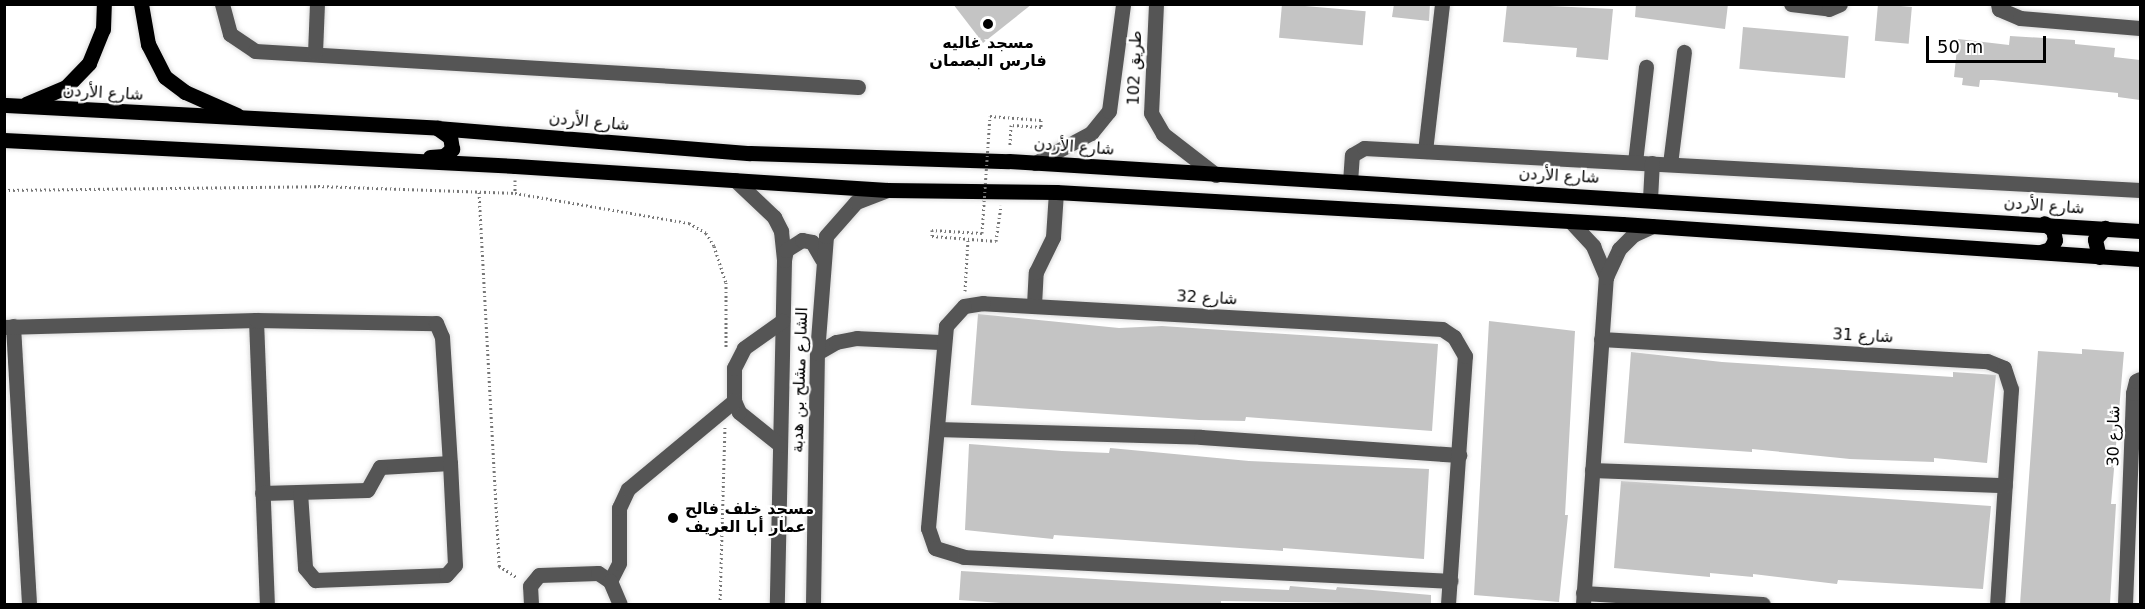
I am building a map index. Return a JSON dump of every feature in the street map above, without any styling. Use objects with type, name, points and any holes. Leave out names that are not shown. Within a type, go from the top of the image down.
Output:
[{"type":"main road","points":[[21,106],[66,87],[89,63],[103,29],[104,4]]},
{"type":"main road","points":[[141,4],[148,44],[165,77],[185,92],[248,120]]},
{"type":"main road","name":"شارع الأردن","points":[[4,105],[248,120],[437,128],[750,153],[1009,161],[2044,223],[2140,231]]},
{"type":"main road","points":[[338,159],[373,152],[444,156],[452,142],[446,133],[437,128]]},
{"type":"main road","points":[[4,140],[338,159],[515,166],[887,190],[1056,192],[1652,226],[2140,259]]},
{"type":"main road","points":[[2041,252],[2050,249],[2055,240],[2053,230],[2044,223]]},
{"type":"main road","points":[[2099,257],[2094,239],[2105,228]]},
{"type":"street","points":[[222,4],[230,33],[255,51],[858,87]]},
{"type":"street","points":[[315,53],[317,4]]},
{"type":"street","name":"طريق 102","points":[[1035,163],[1090,132],[1109,111],[1123,4]]},
{"type":"street","name":"طريق 102","points":[[1156,4],[1151,113],[1162,134],[1216,175]]},
{"type":"street","points":[[1425,151],[1442,4]]},
{"type":"street","points":[[1791,4],[1829,9],[1840,4]]},
{"type":"street","points":[[1998,4],[1999,9],[2020,18],[2140,28]]},
{"type":"street","points":[[1670,164],[1684,52]]},
{"type":"street","points":[[1635,162],[1646,68]]},
{"type":"street","points":[[1350,182],[1352,155],[1359,148],[2140,190]]},
{"type":"street","points":[[1650,199],[1652,163]]},
{"type":"street","name":"الشارع مشلح بن هدبة","points":[[735,180],[774,216],[781,231],[784,260],[777,604]]},
{"type":"street","name":"الشارع مشلح بن هدبة","points":[[813,604],[817,353],[822,259],[826,236],[844,211],[887,190]]},
{"type":"street","points":[[1034,306],[1036,272],[1053,237],[1056,192]]},
{"type":"street","points":[[1571,222],[1593,246],[1606,277]]},
{"type":"street","points":[[1652,226],[1618,249],[1606,277],[1583,599],[1763,604]]},
{"type":"street","points":[[784,260],[786,250],[802,240],[812,242],[822,259]]},
{"type":"street","name":"شارع 32","points":[[964,306],[984,303],[1442,329],[1454,337],[1465,356],[1448,604]]},
{"type":"street","points":[[964,306],[946,326],[943,342],[928,528],[935,548],[964,557],[1450,580]]},
{"type":"street","points":[[256,320],[267,604]]},
{"type":"street","points":[[29,604],[9,327],[256,320],[436,323],[442,337],[455,565],[446,575],[315,580],[305,568],[300,492]]},
{"type":"street","points":[[610,581],[619,563],[619,508],[628,489],[730,404],[737,357],[782,321]]},
{"type":"street","points":[[817,353],[836,342],[857,338],[943,342]]},
{"type":"street","name":"شارع 31","points":[[1601,339],[1987,361],[2004,368],[2011,389],[1997,604]]},
{"type":"street","name":"شارع 30","points":[[2125,604],[2136,498],[2133,393],[2136,381],[2140,379]]},
{"type":"street","points":[[730,404],[780,445]]},
{"type":"street","points":[[937,429],[1201,437],[1459,455]]},
{"type":"street","points":[[262,493],[367,490],[380,467],[450,463]]},
{"type":"street","points":[[1592,470],[2005,484]]},
{"type":"street","points":[[531,604],[530,586],[539,575],[598,573],[610,581],[620,604]]},
{"type":"path","points":[[1003,191],[996,241],[932,236],[932,230],[982,233],[990,116],[1041,120],[1041,127],[1011,125],[1009,161]]},
{"type":"path","points":[[515,166],[515,193]]},
{"type":"path","points":[[4,190],[318,186],[515,193],[689,223],[705,233],[714,246],[726,282],[726,361]]},
{"type":"path","points":[[479,192],[499,566],[530,586]]},
{"type":"path","points":[[964,306],[968,239]]},
{"type":"path","points":[[720,604],[730,404]]},
{"type":"building","name":"مسجد غاليه فارس البصمان","points":[[953,4],[1032,4],[983,43]]},
{"type":"building","points":[[1282,4],[1366,11],[1363,45],[1279,38]]},
{"type":"building","points":[[1394,4],[1430,4],[1429,21],[1392,17]]},
{"type":"building","points":[[1507,4],[1613,9],[1608,60],[1576,57],[1577,48],[1503,42]]},
{"type":"building","points":[[1636,4],[1728,4],[1725,29],[1635,17]]},
{"type":"building","points":[[1878,4],[1912,7],[1909,44],[1875,41]]},
{"type":"building","points":[[1743,27],[1849,36],[1845,78],[1739,69]]},
{"type":"building","points":[[2010,36],[2075,40],[2075,44],[2115,48],[2114,57],[2140,60],[2140,100],[2118,97],[2118,93],[1993,80],[1980,80],[1979,87],[1962,85],[1963,78],[1954,77],[1958,39],[2009,45]]},
{"type":"building","points":[[978,314],[1119,328],[1162,326],[1438,344],[1432,431],[1246,417],[1245,421],[1199,420],[971,405]]},
{"type":"building","points":[[1489,321],[1575,331],[1565,515],[1568,515],[1559,602],[1474,595]]},
{"type":"building","points":[[2082,349],[2124,352],[2111,504],[2116,504],[2110,604],[2020,604],[2038,351],[2082,354]]},
{"type":"building","points":[[1631,352],[1722,362],[1953,377],[1953,372],[1996,375],[1987,463],[1934,458],[1934,462],[1850,459],[1752,449],[1752,452],[1624,443]]},
{"type":"building","points":[[969,444],[1109,453],[1110,448],[1249,461],[1429,469],[1424,559],[1283,548],[1283,551],[1054,535],[1053,539],[965,530]]},
{"type":"building","points":[[1621,481],[1991,506],[1983,589],[1838,580],[1837,584],[1753,574],[1753,577],[1710,573],[1710,577],[1614,568]]},
{"type":"building","points":[[961,571],[1289,590],[1290,586],[1336,590],[1337,587],[1431,595],[1431,604],[1221,601],[1221,604],[1015,604],[959,600]]},
{"type":"place","name":"مسجد غاليه فارس البصمان","points":[[988,24]]},
{"type":"place","name":"مسجد خلف فالح عمار أبا العريف","points":[[673,518]]}]
